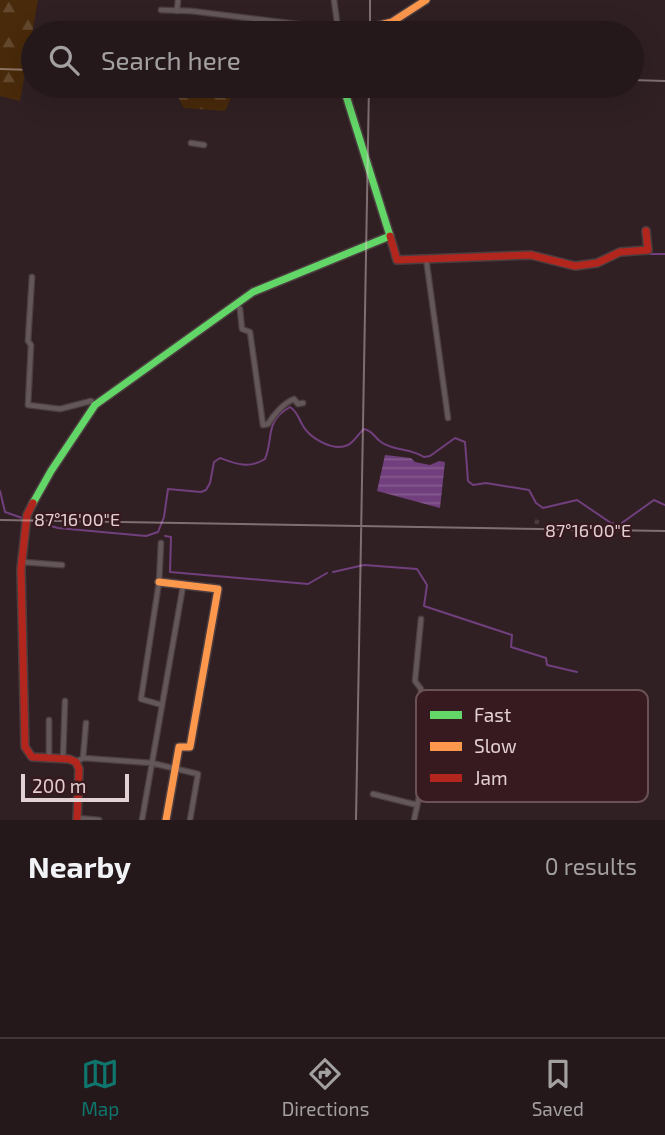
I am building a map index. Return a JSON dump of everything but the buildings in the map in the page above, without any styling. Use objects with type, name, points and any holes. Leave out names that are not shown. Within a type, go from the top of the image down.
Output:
[{"type":"street","points":[[177,11],[178,0]]},
{"type":"street","points":[[334,0],[335,21]]},
{"type":"street","points":[[394,21],[426,0]]},
{"type":"street","points":[[160,10],[260,21]]},
{"type":"street","points":[[347,98],[397,261],[531,255],[575,266],[597,263],[620,252],[648,250],[646,231]]},
{"type":"street","points":[[191,144],[204,145]]},
{"type":"street","points":[[190,820],[198,774],[152,763],[32,757],[25,747],[21,562],[27,515],[51,471],[94,405],[253,292],[390,236]]},
{"type":"street","points":[[426,258],[448,418]]},
{"type":"street","points":[[33,277],[28,341],[32,345],[28,405],[60,409],[91,401],[94,405]]},
{"type":"street","points":[[236,304],[240,309],[242,329],[250,332],[263,425],[268,424],[274,414],[290,400],[303,403]]},
{"type":"street","points":[[161,544],[159,582],[141,699],[162,705]]},
{"type":"street","points":[[21,562],[62,565]]},
{"type":"street","points":[[159,582],[218,589],[190,747],[179,747],[166,820]]},
{"type":"street","points":[[142,820],[183,586]]},
{"type":"street","points":[[421,619],[415,681],[421,690]]},
{"type":"street","points":[[63,759],[65,701]]},
{"type":"street","points":[[49,720],[49,759]]},
{"type":"street","points":[[86,723],[79,769],[77,819],[99,820]]},
{"type":"street","points":[[373,794],[417,805]]},
{"type":"street","points":[[414,820],[418,802]]},
{"type":"green space","points":[[0,0],[38,0],[34,21],[21,21],[20,101],[0,96]]},
{"type":"green space","points":[[231,98],[225,111],[184,108],[179,99]]},
{"type":"shaded area","points":[[385,455],[411,458],[415,462],[430,465],[439,461],[445,462],[440,508],[377,491]]},
{"type":"waterway","points":[[631,254],[665,254]]},
{"type":"waterway","points":[[30,520],[58,528],[146,536],[158,532],[164,517],[168,489],[201,492],[206,490],[214,462],[220,458],[248,465],[265,459],[273,424],[276,418],[290,407],[311,435],[336,447],[350,444],[364,429],[386,445],[424,457],[430,456],[455,438],[465,442],[468,481],[473,485],[486,483],[529,490],[536,503],[543,508],[577,500],[611,523],[619,525],[654,500],[665,505]]},
{"type":"waterway","points":[[0,491],[5,512],[25,519]]},
{"type":"waterway","points":[[165,536],[171,537],[170,572],[308,584],[327,573]]},
{"type":"waterway","points":[[333,572],[364,565],[417,569],[427,585],[424,606],[512,635],[511,647],[546,658],[547,665],[577,672]]},
{"type":"tunnel","points":[[536,524],[538,519]]},
{"type":"traffic: fast","points":[[33,503],[95,405],[253,292],[390,236],[347,98]]},
{"type":"traffic: slow","points":[[394,21],[426,0]]},
{"type":"traffic: slow","points":[[159,582],[218,589],[190,747],[179,747],[166,820]]},
{"type":"traffic: jam","points":[[390,236],[397,260],[531,255],[575,266],[597,263],[620,252],[648,250],[646,231]]},
{"type":"traffic: jam","points":[[33,503],[27,515],[21,569],[25,747],[32,757],[69,759],[76,762],[79,769],[77,820]]}]
